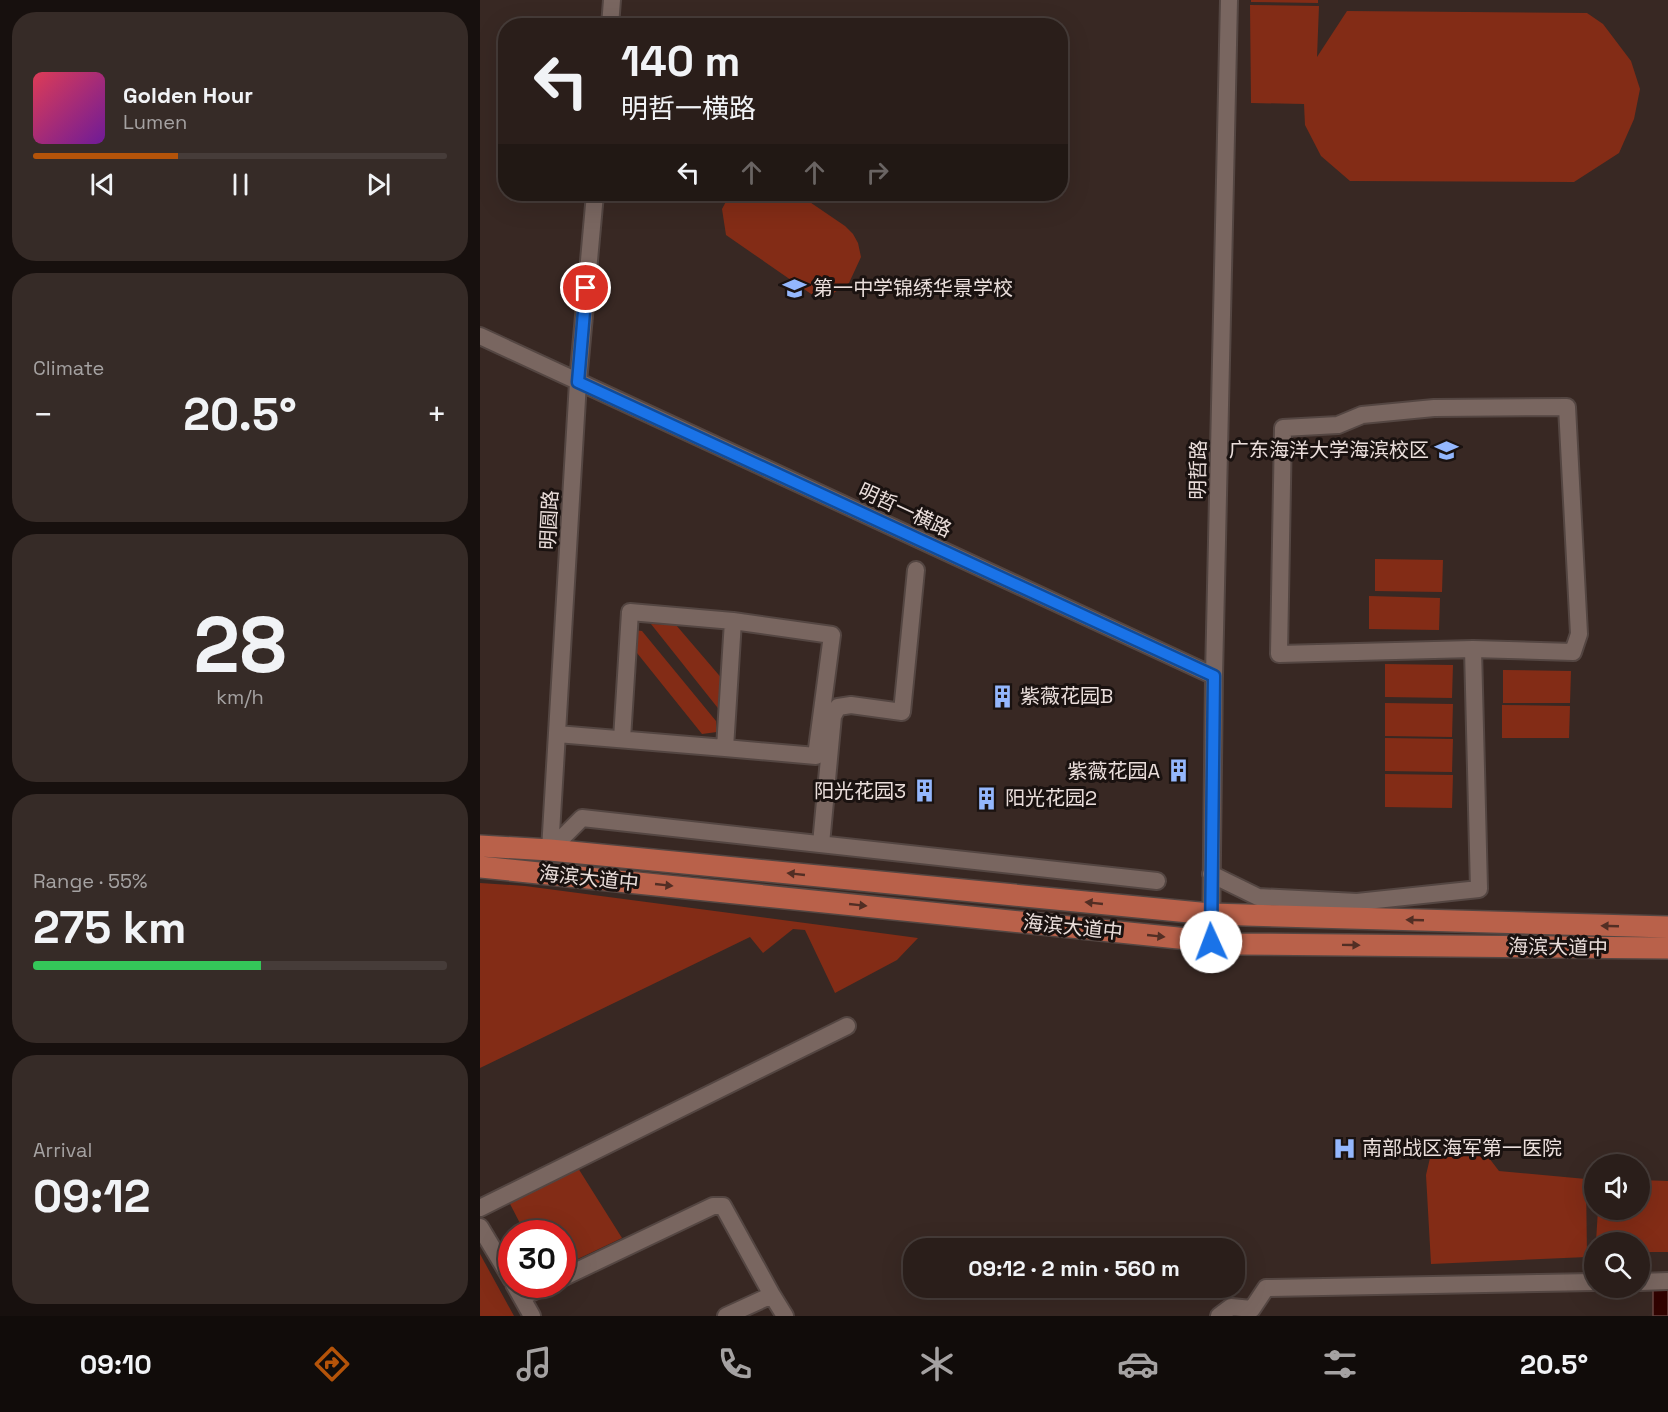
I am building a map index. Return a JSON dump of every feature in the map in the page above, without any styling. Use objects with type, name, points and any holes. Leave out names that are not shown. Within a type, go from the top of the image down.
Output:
[{"type":"main road","name":"海滨大道中","points":[[480,846],[550,850],[1210,914],[1668,927]]},
{"type":"main road","name":"海滨大道中","points":[[480,867],[1237,944],[1668,948]]},
{"type":"street","points":[[610,18],[612,0]]},
{"type":"street","name":"明哲路","points":[[1211,942],[1214,676],[1229,0]]},
{"type":"street","name":"明圆路","points":[[550,850],[578,382],[594,201]]},
{"type":"street","name":"明哲一横路","points":[[480,336],[1214,676]]},
{"type":"street","points":[[1567,407],[1579,634],[1573,652],[1473,649],[1279,654],[1283,428],[1338,425],[1362,415],[1434,408],[1567,407]]},
{"type":"street","points":[[821,844],[833,716],[838,707],[851,705],[902,712],[916,570]]},
{"type":"street","points":[[557,734],[816,756],[832,635],[733,621],[630,612],[622,739]]},
{"type":"street","points":[[724,748],[733,621]]},
{"type":"street","points":[[1211,874],[1258,897],[1357,902],[1479,889],[1473,649]]},
{"type":"street","points":[[550,850],[582,818],[1157,881]]},
{"type":"street","points":[[480,1208],[847,1026]]},
{"type":"street","points":[[576,1271],[713,1206],[723,1206],[785,1316]]},
{"type":"street","points":[[480,1227],[498,1257]]},
{"type":"street","points":[[1650,1282],[1668,1281]]},
{"type":"street","points":[[1219,1316],[1231,1307],[1252,1309],[1266,1288],[1584,1282]]},
{"type":"street","points":[[734,1314],[772,1294]]},
{"type":"street","points":[[522,1298],[532,1316]]},
{"type":"shaded area","points":[[1251,0],[1318,0],[1318,3],[1251,2]]},
{"type":"shaded area","points":[[1250,5],[1319,6],[1317,57],[1347,11],[1587,13],[1603,24],[1631,61],[1640,89],[1634,119],[1619,153],[1574,182],[1350,181],[1321,156],[1305,125],[1304,104],[1251,103]]},
{"type":"shaded area","points":[[726,201],[808,201],[853,234],[861,257],[849,283],[829,296],[814,296],[726,235],[722,209]]},
{"type":"shaded area","points":[[1375,559],[1443,560],[1442,592],[1375,591]]},
{"type":"shaded area","points":[[1369,596],[1440,598],[1439,630],[1369,629]]},
{"type":"shaded area","points":[[651,624],[676,625],[724,681],[721,712]]},
{"type":"shaded area","points":[[634,630],[642,631],[716,721],[717,732],[702,734],[633,648]]},
{"type":"shaded area","points":[[1385,664],[1453,665],[1452,698],[1385,697]]},
{"type":"shaded area","points":[[1503,670],[1571,671],[1570,703],[1503,703]]},
{"type":"shaded area","points":[[1385,703],[1453,704],[1452,737],[1385,736]]},
{"type":"shaded area","points":[[1502,705],[1570,706],[1569,738],[1502,738]]},
{"type":"shaded area","points":[[1385,738],[1453,739],[1452,772],[1385,771]]},
{"type":"shaded area","points":[[1385,774],[1453,775],[1452,808],[1385,807]]},
{"type":"shaded area","points":[[480,883],[525,886],[918,938],[897,960],[835,993],[805,930],[793,929],[763,953],[750,937],[480,1068]]},
{"type":"shaded area","points":[[1474,1155],[1489,1158],[1499,1171],[1584,1179],[1584,1220],[1587,1220],[1587,1232],[1584,1232],[1584,1257],[1431,1264],[1426,1175],[1430,1158]]},
{"type":"shaded area","points":[[578,1168],[622,1238],[576,1260],[576,1220],[518,1220],[508,1200]]},
{"type":"shaded area","points":[[1650,1180],[1668,1181],[1668,1252],[1650,1252],[1650,1232],[1597,1232],[1597,1220],[1650,1220]]},
{"type":"shaded area","points":[[480,1254],[498,1287],[498,1298],[504,1298],[514,1316],[480,1316]]},
{"type":"shaded area","points":[[1653,1288],[1668,1288],[1668,1316],[1653,1316]]},
{"type":"place","name":"第一中学锦绣华景学校","points":[[795,288]]},
{"type":"place","name":"广东海洋大学海滨校区","points":[[1447,450]]},
{"type":"place","name":"紫薇花园B","points":[[1002,696]]},
{"type":"place","name":"紫薇花园A","points":[[1178,771]]},
{"type":"place","name":"阳光花园3","points":[[924,791]]},
{"type":"place","name":"阳光花园2","points":[[987,798]]},
{"type":"place","name":"南部战区海军第一医院","points":[[1344,1148]]},
{"type":"route","points":[[586,288],[578,382],[1214,676],[1211,942]]}]
